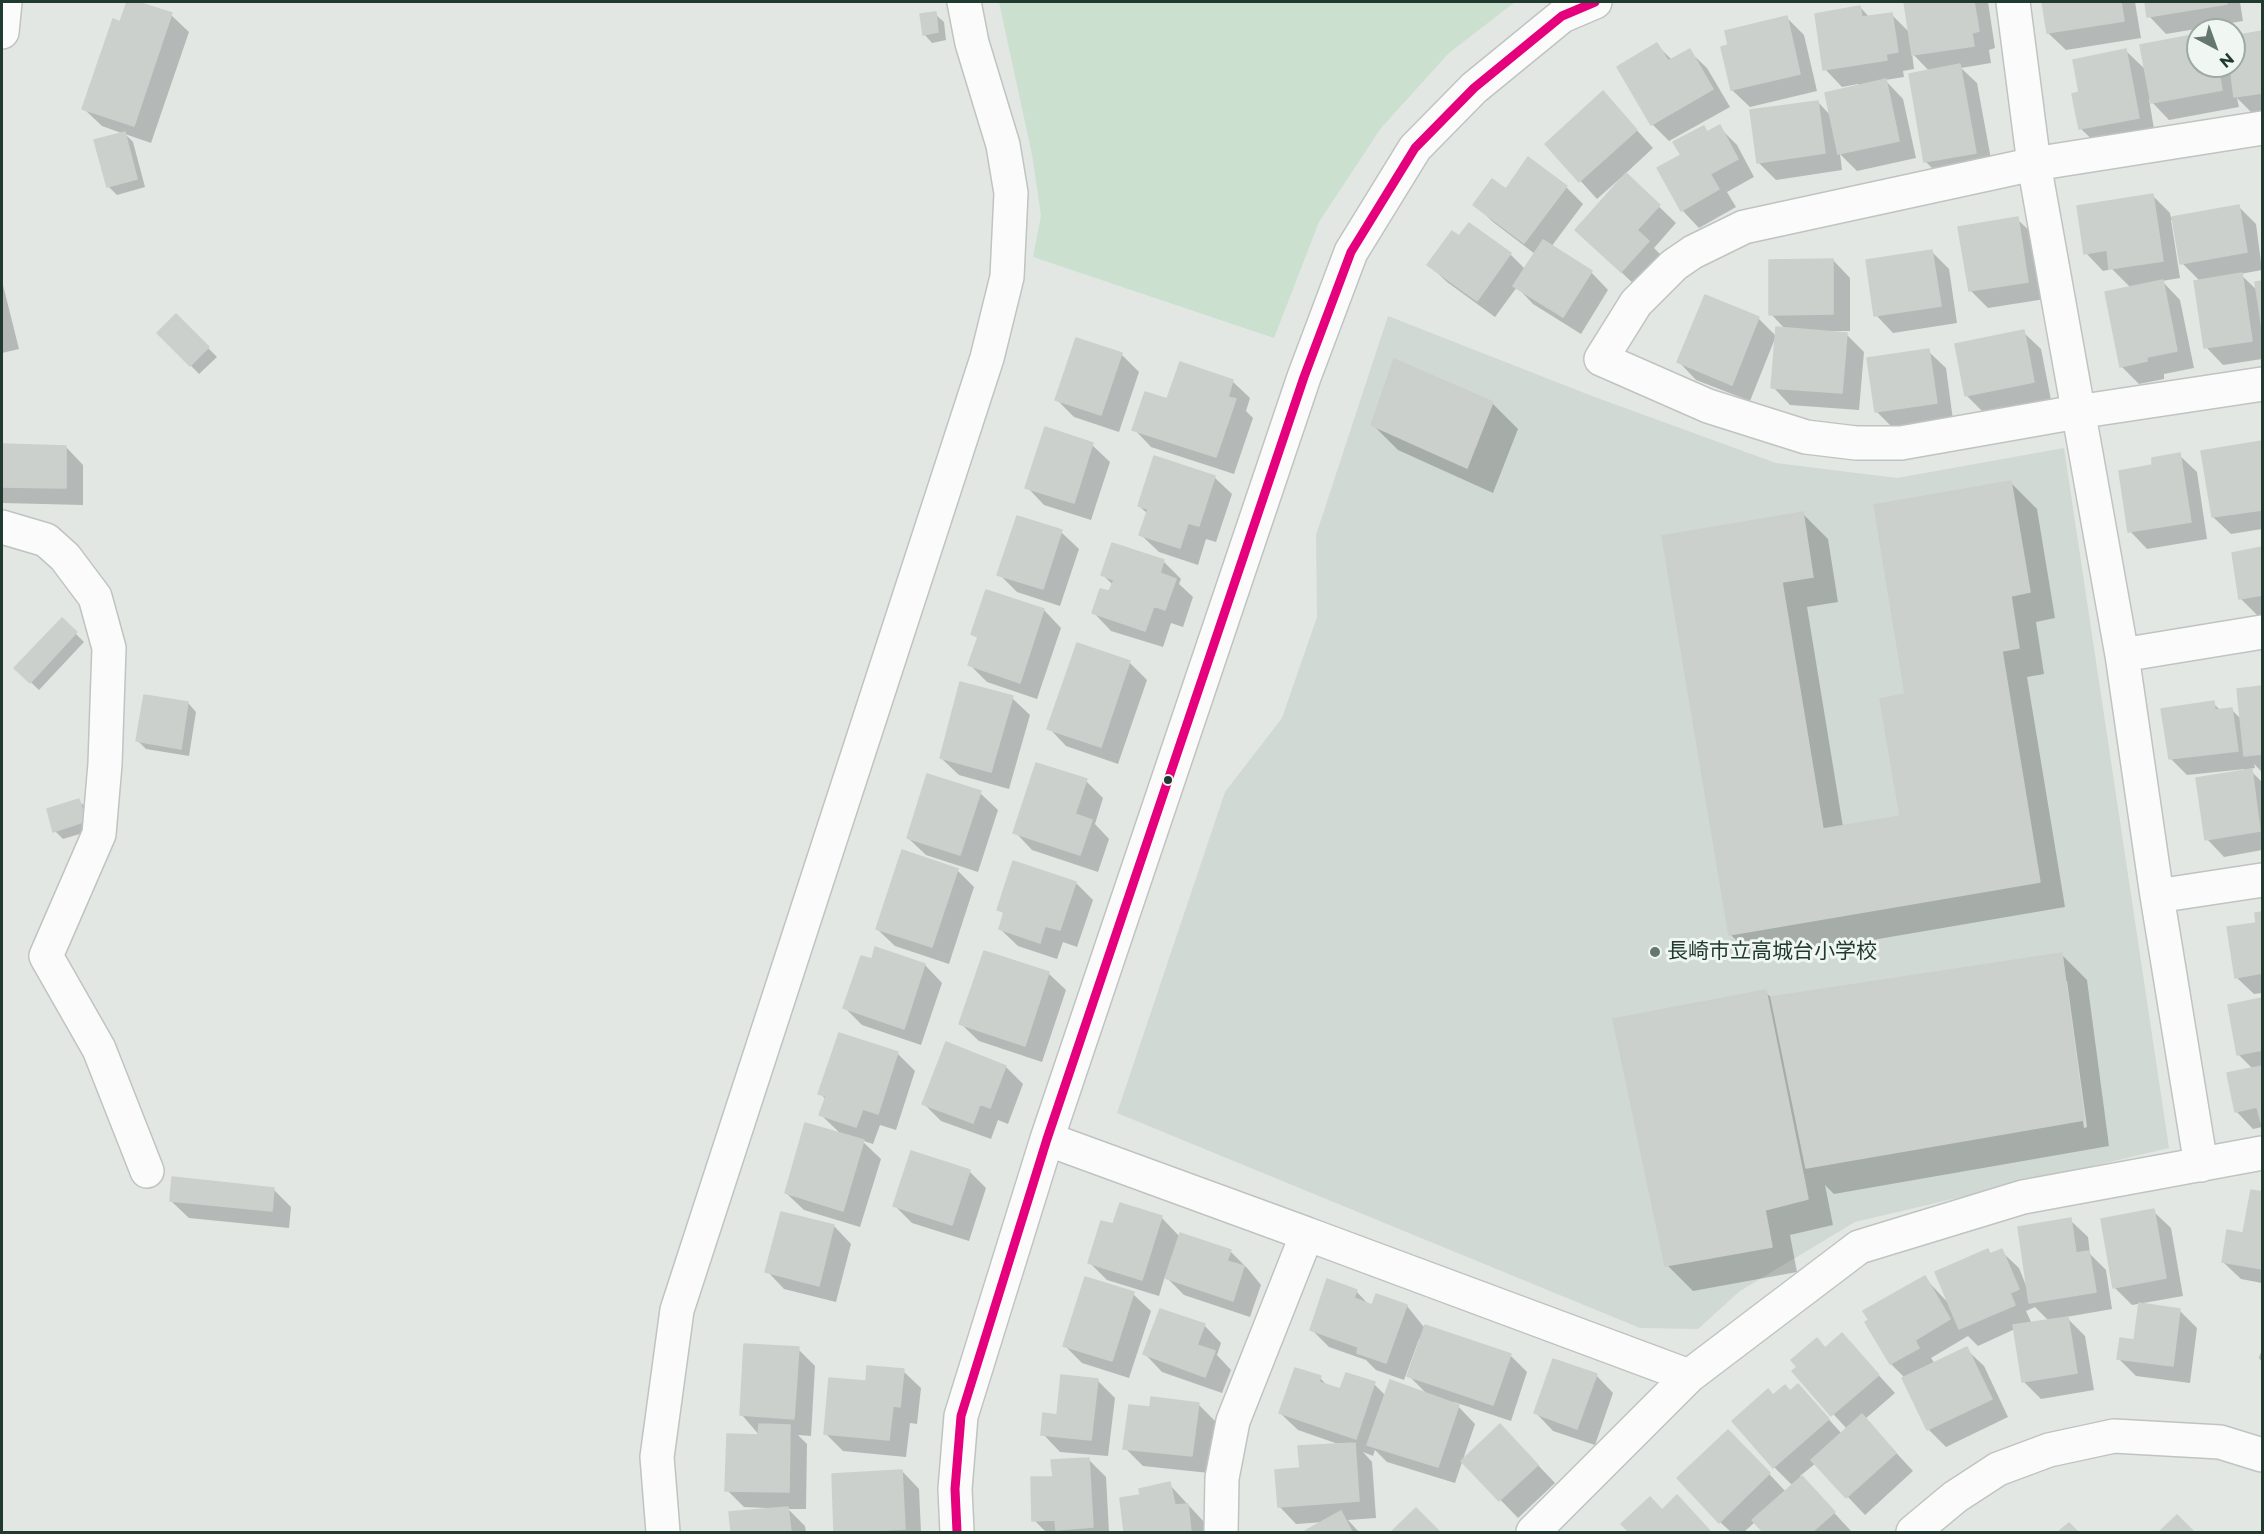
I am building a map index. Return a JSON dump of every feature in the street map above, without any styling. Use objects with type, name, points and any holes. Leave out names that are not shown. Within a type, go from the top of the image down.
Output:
[{"type":"street","points":[[2,32],[5,2]]},
{"type":"street","points":[[663,1533],[657,1457],[677,1310],[987,358],[1007,278],[1011,193],[1003,145],[972,43],[964,2]]},
{"type":"street","points":[[957,1533],[955,1489],[961,1416],[1047,1139],[1304,377],[1351,252],[1415,148],[1474,88],[1562,16],[1595,2]]},
{"type":"street","points":[[2013,2],[2034,164],[2122,655],[2157,896],[2201,1165]]},
{"type":"street","points":[[2262,128],[2034,164],[1744,227],[1693,252],[1674,265],[1636,303],[1601,359],[1708,406],[1806,437],[1856,443],[1901,442],[2262,384]]},
{"type":"street","points":[[2,527],[46,540],[65,556],[95,597],[109,648],[105,764],[99,834],[46,956],[99,1049],[147,1171]]},
{"type":"street","points":[[2122,655],[2262,632]]},
{"type":"street","points":[[2157,896],[2262,880]]},
{"type":"street","points":[[1047,1139],[1689,1376]]},
{"type":"street","points":[[1533,1533],[1689,1376],[1859,1247],[2022,1197],[2262,1153]]},
{"type":"street","points":[[1221,1533],[1222,1478],[1233,1421],[1307,1234]]},
{"type":"street","points":[[1913,1533],[1954,1497],[1998,1469],[2049,1450],[2114,1436],[2220,1442],[2262,1455]]},
{"type":"shaded area","name":"長崎市立高城台小学校","points":[[1388,316],[1592,396],[1776,463],[1897,478],[2064,448],[2169,1148],[1855,1222],[1740,1291],[1698,1329],[1640,1328],[1117,1113],[1225,792],[1282,718],[1317,617],[1316,535]]},
{"type":"green space","points":[[999,2],[1515,2],[1449,53],[1381,128],[1319,222],[1274,338],[1033,257],[1041,216],[1032,155]]},
{"type":"building","points":[[127,2],[137,2],[172,13],[134,126],[82,109],[113,19],[120,22]]},
{"type":"building","points":[[1904,2],[1974,2],[1979,31],[1972,33],[1974,46],[1912,55]]},
{"type":"building","points":[[2042,2],[2121,2],[2124,21],[2047,33]]},
{"type":"building","points":[[2145,2],[2226,2],[2227,4],[2147,17]]},
{"type":"building","points":[[1860,6],[1862,17],[1892,13],[1898,52],[1886,54],[1887,60],[1823,70],[1815,14]]},
{"type":"building","points":[[936,12],[938,32],[923,35],[920,14]]},
{"type":"building","points":[[1787,16],[1800,74],[1731,90],[1721,47],[1728,45],[1725,31]]},
{"type":"building","points":[[2262,31],[2262,93],[2234,97],[2232,78],[2246,78],[2246,34]]},
{"type":"building","points":[[2186,36],[2186,78],[2220,78],[2222,90],[2151,103],[2140,45]]},
{"type":"building","points":[[1657,43],[1668,61],[1690,49],[1713,89],[1651,125],[1617,67]]},
{"type":"building","points":[[2126,49],[2139,118],[2079,129],[2072,94],[2079,92],[2073,60]]},
{"type":"building","points":[[1960,64],[1976,153],[1924,162],[1909,74]]},
{"type":"building","points":[[1886,79],[1899,141],[1838,154],[1825,93]]},
{"type":"building","points":[[1603,91],[1637,130],[1579,182],[1545,144]]},
{"type":"building","points":[[1818,101],[1825,153],[1757,163],[1750,110]]},
{"type":"building","points":[[1720,125],[1738,159],[1710,174],[1719,189],[1681,211],[1657,168],[1681,155],[1673,142],[1704,126],[1707,132]]},
{"type":"building","points":[[125,132],[137,179],[107,187],[94,140]]},
{"type":"building","points":[[1528,157],[1567,186],[1524,243],[1473,205],[1492,179],[1506,189]]},
{"type":"building","points":[[1626,173],[1660,205],[1637,230],[1649,241],[1621,272],[1575,230]]},
{"type":"building","points":[[2153,194],[2163,261],[2109,269],[2107,250],[2084,254],[2077,206]]},
{"type":"building","points":[[2239,205],[2247,252],[2180,264],[2172,217]]},
{"type":"building","points":[[2018,217],[2028,282],[1969,291],[1958,227]]},
{"type":"building","points":[[1469,223],[1511,253],[1477,301],[1427,265],[1452,231],[1459,236]]},
{"type":"building","points":[[1543,240],[1592,271],[1563,317],[1513,286]]},
{"type":"building","points":[[1932,250],[1941,306],[1874,316],[1866,260]]},
{"type":"building","points":[[1833,259],[1833,314],[1769,315],[1769,260]]},
{"type":"building","points":[[2242,273],[2252,341],[2204,348],[2194,281]]},
{"type":"building","points":[[2163,280],[2177,351],[2147,357],[2147,361],[2120,367],[2105,292]]},
{"type":"building","points":[[2262,281],[2262,329],[2255,282]]},
{"type":"building","points":[[1705,295],[1759,317],[1732,385],[1677,362]]},
{"type":"building","points":[[176,314],[209,347],[190,366],[157,333]]},
{"type":"building","points":[[1776,327],[1847,333],[1842,393],[1771,388]]},
{"type":"building","points":[[2024,330],[2034,382],[1965,396],[1955,344]]},
{"type":"building","points":[[1076,338],[1122,353],[1101,415],[1055,400]]},
{"type":"building","points":[[1929,349],[1937,403],[1875,412],[1867,358]]},
{"type":"building","points":[[1394,359],[1493,402],[1467,468],[1371,425]]},
{"type":"building","points":[[1180,362],[1233,380],[1228,397],[1236,399],[1216,457],[1132,430],[1145,392],[1167,399]]},
{"type":"building","points":[[1045,427],[1093,443],[1074,503],[1025,488]]},
{"type":"building","points":[[2262,441],[2262,510],[2212,517],[2201,451]]},
{"type":"building","points":[[2,444],[66,446],[66,488],[2,487]]},
{"type":"building","points":[[2180,453],[2191,522],[2128,532],[2119,471],[2152,465],[2152,458]]},
{"type":"building","points":[[1154,456],[1215,476],[1199,526],[1188,523],[1180,548],[1139,535],[1148,509],[1138,506]]},
{"type":"building","points":[[2011,481],[2030,592],[2011,596],[2019,648],[2002,651],[2040,882],[1729,935],[1662,536],[1803,512],[1813,577],[1782,582],[1823,829],[1900,816],[1880,699],[1905,694],[1874,505]]},
{"type":"building","points":[[1017,516],[1062,530],[1043,589],[997,575]]},
{"type":"building","points":[[1112,543],[1164,560],[1160,573],[1176,579],[1165,610],[1154,606],[1145,631],[1092,613],[1100,589],[1109,591],[1114,580],[1101,575]]},
{"type":"building","points":[[2262,547],[2262,595],[2239,599],[2232,553]]},
{"type":"building","points":[[986,590],[1044,609],[1020,683],[968,665],[978,637],[971,634]]},
{"type":"building","points":[[62,618],[77,632],[30,683],[14,668]]},
{"type":"building","points":[[1077,643],[1130,661],[1101,747],[1047,729]]},
{"type":"building","points":[[960,682],[1013,696],[991,772],[940,758]]},
{"type":"building","points":[[2262,686],[2262,754],[2244,756],[2237,689]]},
{"type":"building","points":[[144,695],[188,702],[181,749],[136,741]]},
{"type":"building","points":[[2214,701],[2215,710],[2232,708],[2238,751],[2169,759],[2161,709]]},
{"type":"building","points":[[1036,763],[1087,779],[1075,814],[1092,820],[1080,855],[1013,833]]},
{"type":"building","points":[[2252,769],[2260,831],[2205,840],[2196,778]]},
{"type":"building","points":[[927,774],[981,791],[960,855],[907,838]]},
{"type":"building","points":[[79,799],[86,821],[53,832],[47,809]]},
{"type":"building","points":[[902,850],[958,869],[932,947],[876,929]]},
{"type":"building","points":[[1013,861],[1076,882],[1060,930],[1045,926],[1040,943],[999,929],[1004,912],[997,910]]},
{"type":"building","points":[[2262,912],[2262,973],[2235,978],[2227,927],[2256,923],[2255,913]]},
{"type":"building","points":[[875,947],[925,964],[904,1029],[843,1008],[861,956],[872,959]]},
{"type":"building","points":[[984,951],[1049,972],[1025,1046],[959,1024]]},
{"type":"building","points":[[2062,953],[2084,1120],[1806,1168],[1771,997]]},
{"type":"building","points":[[1766,990],[1808,1199],[1765,1210],[1772,1247],[1665,1266],[1613,1019]]},
{"type":"building","points":[[2262,998],[2262,1050],[2237,1055],[2228,1005]]},
{"type":"building","points":[[839,1033],[898,1052],[878,1114],[863,1109],[856,1127],[819,1115],[826,1096],[818,1094]]},
{"type":"building","points":[[946,1042],[1006,1066],[990,1108],[980,1104],[973,1123],[922,1104]]},
{"type":"building","points":[[2262,1066],[2261,1122],[2257,1107],[2235,1112],[2227,1073]]},
{"type":"building","points":[[805,1123],[864,1140],[843,1211],[785,1193]]},
{"type":"building","points":[[911,1151],[970,1170],[952,1225],[893,1206]]},
{"type":"building","points":[[172,1177],[274,1188],[272,1211],[170,1201]]},
{"type":"building","points":[[2251,1190],[2262,1192],[2262,1269],[2222,1262],[2227,1230],[2243,1233]]},
{"type":"building","points":[[1120,1203],[1162,1216],[1142,1280],[1088,1263],[1101,1221],[1113,1224]]},
{"type":"building","points":[[2154,1209],[2166,1278],[2113,1288],[2101,1219]]},
{"type":"building","points":[[781,1212],[834,1225],[819,1286],[765,1272]]},
{"type":"building","points":[[2071,1218],[2076,1253],[2089,1251],[2096,1292],[2029,1303],[2018,1227]]},
{"type":"building","points":[[1180,1233],[1231,1250],[1227,1261],[1244,1266],[1233,1301],[1165,1278]]},
{"type":"building","points":[[1988,1249],[1990,1254],[2002,1249],[2019,1289],[2010,1293],[2015,1305],[1959,1329],[1935,1272]]},
{"type":"building","points":[[1925,1276],[1950,1319],[1915,1340],[1919,1348],[1890,1364],[1865,1322],[1869,1320],[1863,1311]]},
{"type":"building","points":[[1085,1277],[1134,1292],[1112,1361],[1063,1346]]},
{"type":"building","points":[[1327,1279],[1357,1290],[1354,1298],[1372,1305],[1376,1294],[1407,1305],[1386,1363],[1357,1353],[1358,1347],[1310,1330]]},
{"type":"building","points":[[2139,1303],[2180,1309],[2173,1366],[2117,1359],[2120,1338],[2134,1340]]},
{"type":"building","points":[[1160,1309],[1205,1324],[1197,1345],[1215,1351],[1205,1377],[1143,1354]]},
{"type":"building","points":[[2068,1317],[2077,1373],[2022,1382],[2013,1325]]},
{"type":"building","points":[[1425,1325],[1511,1354],[1493,1405],[1407,1376]]},
{"type":"building","points":[[1842,1333],[1879,1375],[1831,1416],[1792,1371],[1797,1367],[1791,1360],[1817,1338],[1825,1348]]},
{"type":"building","points":[[744,1344],[799,1347],[794,1419],[740,1415]]},
{"type":"building","points":[[1967,1347],[1992,1399],[1927,1430],[1902,1378]]},
{"type":"building","points":[[1553,1359],[1597,1374],[1577,1429],[1534,1413]]},
{"type":"building","points":[[867,1366],[904,1369],[900,1407],[893,1406],[889,1440],[824,1434],[829,1378],[866,1381]]},
{"type":"building","points":[[1295,1368],[1321,1376],[1319,1382],[1340,1389],[1346,1373],[1375,1382],[1356,1439],[1279,1413]]},
{"type":"building","points":[[1061,1375],[1098,1379],[1091,1440],[1041,1435],[1043,1413],[1057,1415]]},
{"type":"building","points":[[1390,1380],[1459,1405],[1438,1467],[1367,1445]]},
{"type":"building","points":[[1798,1384],[1829,1419],[1773,1468],[1732,1421],[1768,1389],[1773,1395],[1785,1385],[1790,1391]]},
{"type":"building","points":[[1151,1397],[1199,1403],[1192,1456],[1123,1449],[1129,1405],[1150,1407]]},
{"type":"building","points":[[1862,1414],[1896,1453],[1846,1498],[1811,1460]]},
{"type":"building","points":[[759,1424],[790,1425],[789,1492],[725,1491],[727,1434],[758,1435]]},
{"type":"building","points":[[1500,1424],[1538,1465],[1499,1501],[1461,1461]]},
{"type":"building","points":[[1728,1430],[1770,1473],[1719,1523],[1677,1478]]},
{"type":"building","points":[[1355,1443],[1359,1501],[1278,1507],[1275,1470],[1300,1468],[1298,1446]]},
{"type":"building","points":[[1089,1458],[1093,1527],[1056,1530],[1055,1520],[1032,1521],[1031,1477],[1053,1477],[1051,1460]]},
{"type":"building","points":[[902,1470],[905,1529],[834,1532],[832,1474]]},
{"type":"building","points":[[1802,1476],[1835,1512],[1812,1532],[1763,1532],[1752,1520]]},
{"type":"building","points":[[1170,1482],[1175,1505],[1188,1504],[1191,1532],[1124,1532],[1120,1498],[1140,1495],[1139,1489]]},
{"type":"building","points":[[1677,1495],[1710,1531],[1629,1532],[1621,1524],[1650,1497],[1662,1510]]},
{"type":"building","points":[[788,1507],[791,1532],[731,1532],[729,1512]]},
{"type":"building","points":[[1416,1508],[1440,1532],[1391,1532]]},
{"type":"building","points":[[1341,1511],[1352,1532],[1305,1531]]},
{"type":"building","points":[[2177,1515],[2194,1532],[2159,1532]]},
{"type":"building","points":[[2069,1523],[2078,1532],[2058,1532]]},
{"type":"transit line","points":[[957,1532],[955,1489],[961,1416],[1047,1139],[1304,377],[1351,252],[1415,148],[1474,88],[1562,16],[1595,2]]},
{"type":"place","name":"長崎市立高城台小学校","points":[[1655,952]]}]
